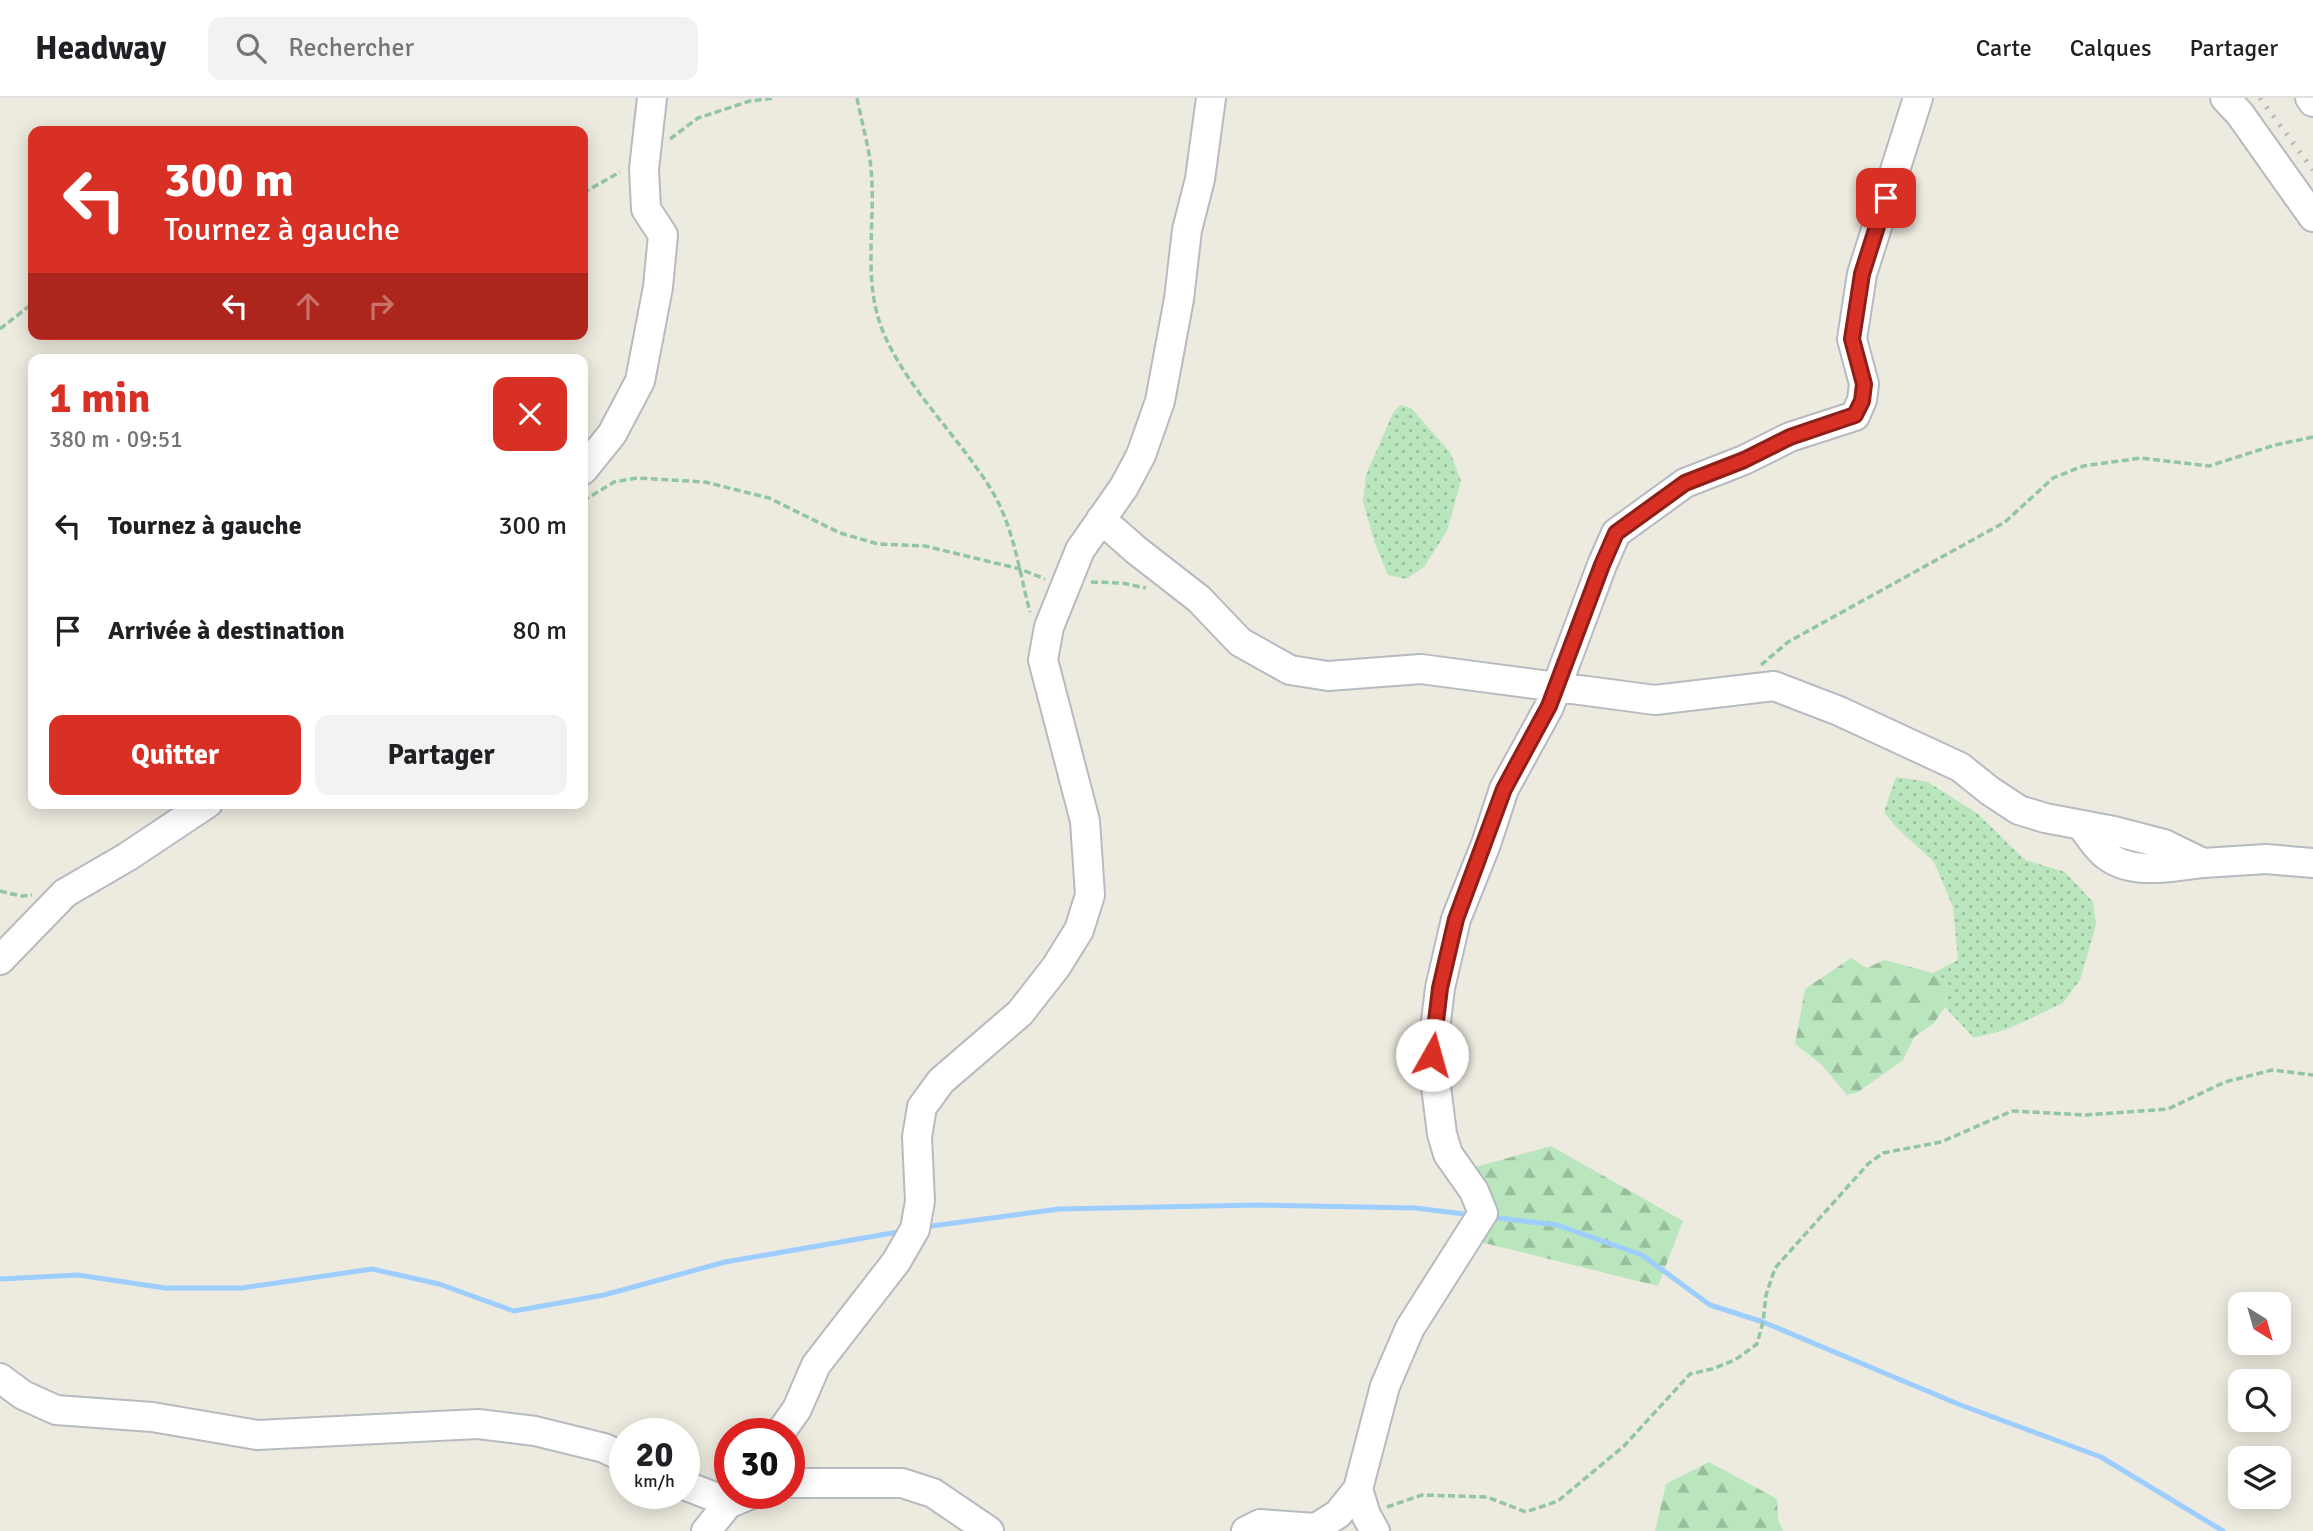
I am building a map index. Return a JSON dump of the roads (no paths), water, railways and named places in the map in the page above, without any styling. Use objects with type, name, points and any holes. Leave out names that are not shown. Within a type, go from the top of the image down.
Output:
[{"type":"street","points":[[588,464],[612,434],[640,381],[658,287],[663,235],[646,209],[645,158],[652,98]]},
{"type":"street","points":[[791,1418],[816,1365],[896,1262],[915,1229],[920,1201],[917,1137],[922,1107],[941,1081],[1020,1013],[1056,967],[1079,930],[1090,894],[1085,821],[1043,660],[1048,627],[1080,550],[1124,487],[1141,456],[1160,401],[1179,299],[1187,230],[1200,179],[1211,98]]},
{"type":"street","points":[[1246,1531],[1260,1524],[1316,1528],[1338,1514],[1367,1512],[1385,1386],[1410,1328],[1483,1213],[1474,1191],[1448,1154],[1442,1134],[1432,1055],[1440,988],[1456,919],[1504,789],[1549,706],[1616,533],[1685,483],[1744,460],[1790,437],[1855,415],[1862,401],[1864,384],[1852,339],[1862,274],[1918,98]]},
{"type":"street","points":[[2225,98],[2240,114],[2313,216]]},
{"type":"street","points":[[1101,519],[1199,599],[1240,642],[1290,670],[1328,676],[1421,669],[1655,700],[1774,686],[1839,710],[1960,767],[2019,810],[2082,827],[2115,831],[2164,844],[2203,863],[2266,859],[2313,863]]},
{"type":"street","points":[[0,960],[65,893],[127,857],[199,809]]},
{"type":"street","points":[[0,1378],[23,1395],[56,1410],[152,1417],[257,1436],[478,1424],[535,1431],[609,1450]]},
{"type":"street","points":[[805,1483],[902,1483],[933,1493],[989,1531]]},
{"type":"street","points":[[706,1531],[728,1509]]},
{"type":"waterway","points":[[924,1227],[1059,1209],[1258,1205],[1415,1208],[1473,1215]]},
{"type":"waterway","points":[[1489,1217],[1557,1225],[1642,1255],[1710,1305],[1763,1322],[1958,1404],[2101,1457],[2223,1531]]},
{"type":"waterway","points":[[0,1279],[78,1275],[165,1288],[242,1288],[372,1269],[439,1284],[514,1311],[604,1295],[725,1262],[904,1231]]},
{"type":"railway","points":[[2260,98],[2313,170]]}]
